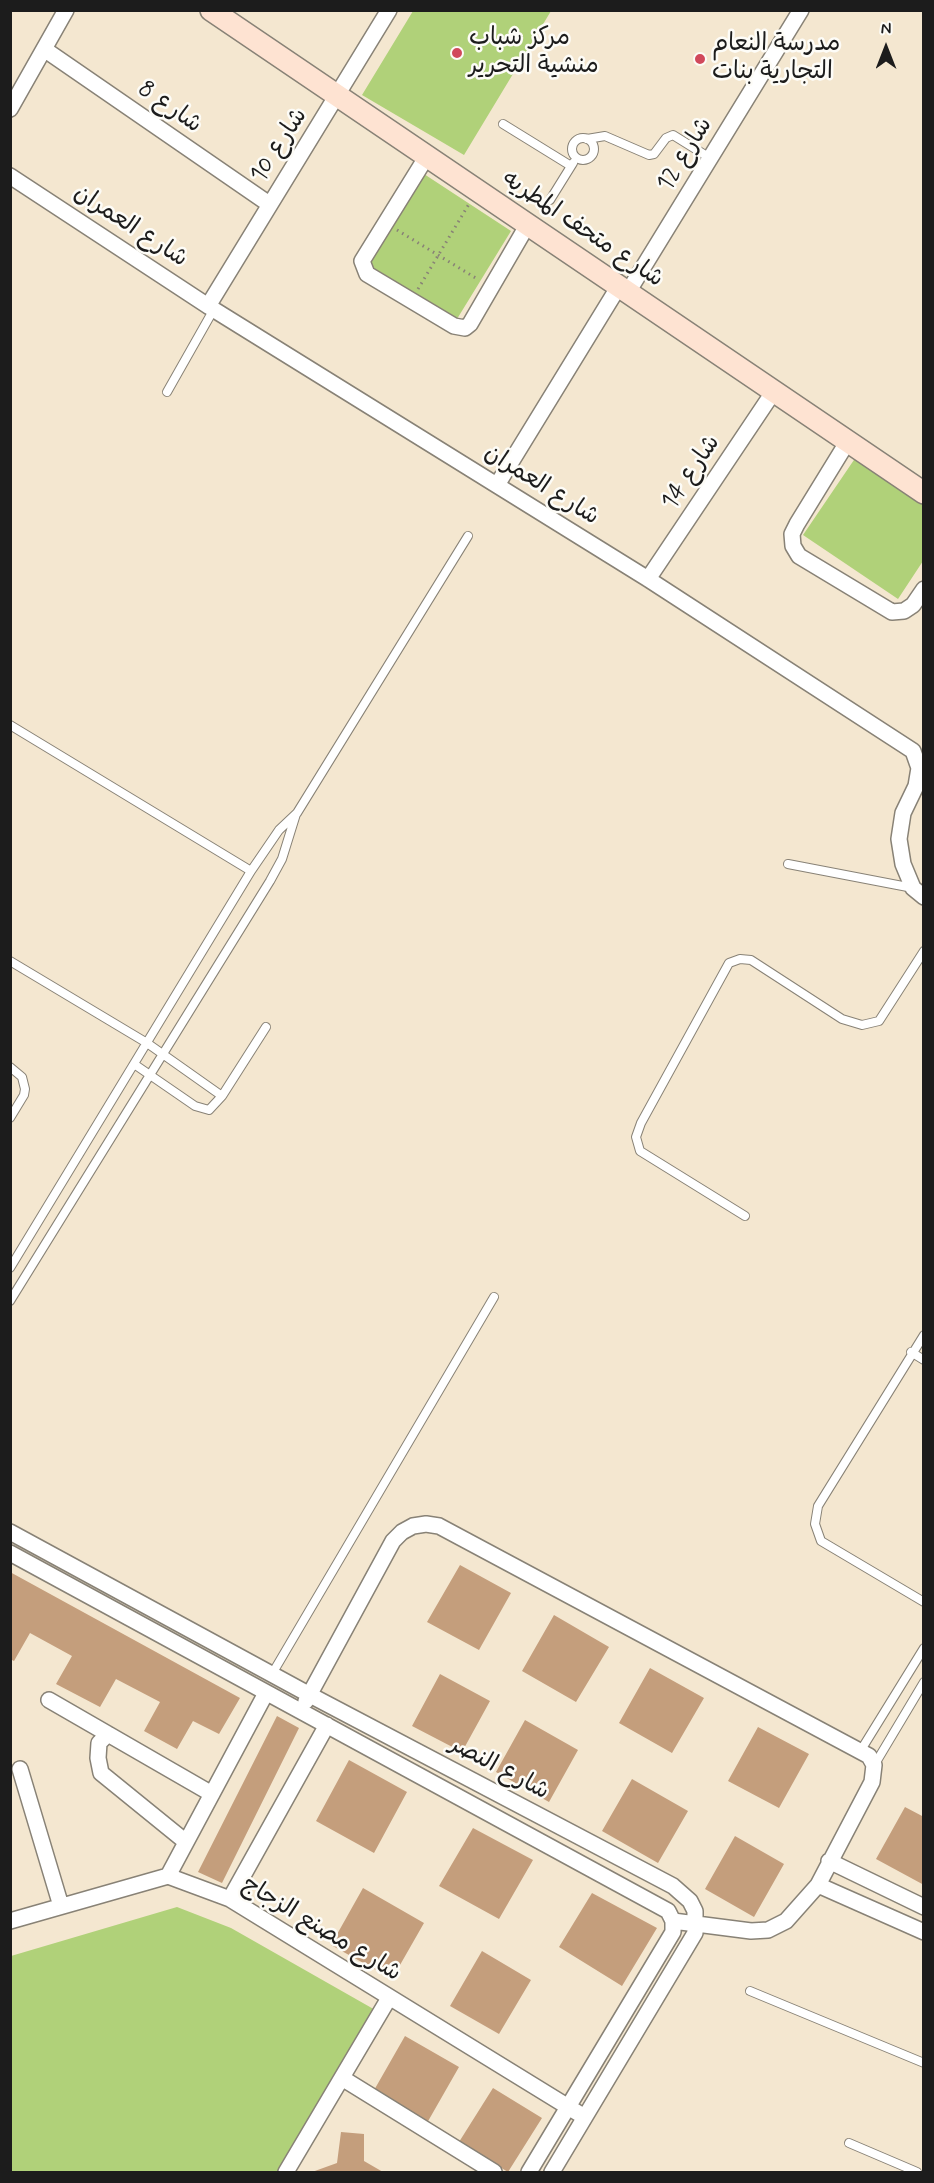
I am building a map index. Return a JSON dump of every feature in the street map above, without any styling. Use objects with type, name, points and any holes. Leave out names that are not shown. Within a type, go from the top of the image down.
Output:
[{"type":"street","points":[[10,109],[66,10]]},
{"type":"street","name":"شارع متحف المطريه","points":[[211,10],[924,493]]},
{"type":"street","name":"شارع 10","points":[[211,308],[269,204],[339,96],[389,10]]},
{"type":"street","name":"شارع 12","points":[[497,485],[710,158],[801,10]]},
{"type":"street","name":"شارع 8","points":[[44,49],[269,204]]},
{"type":"street","points":[[427,156],[362,261],[362,268],[367,274],[459,329],[470,324],[528,224]]},
{"type":"street","name":"شارع العمران","points":[[10,176],[211,308],[648,579],[913,751],[921,766],[916,786],[903,813],[899,839],[903,864],[918,892]]},
{"type":"street","name":"شارع 14","points":[[648,579],[774,391]]},
{"type":"street","points":[[848,441],[797,524],[792,534],[793,546],[799,556],[892,612],[904,611],[913,604],[924,589]]},
{"type":"street","points":[[301,1712],[393,1541],[413,1526],[426,1524],[439,1526],[861,1750],[869,1756],[874,1766],[872,1782],[818,1885],[786,1921],[768,1930],[733,1931],[697,1922],[673,1921],[674,1932],[529,2172]]},
{"type":"street","name":"شارع النصر","points":[[10,1532],[310,1695],[673,1886],[690,1901],[697,1922]]},
{"type":"street","name":"شارع النصر","points":[[10,1553],[658,1905],[668,1911],[673,1921]]},
{"type":"street","points":[[10,1921],[168,1876],[266,1693]]},
{"type":"street","points":[[49,1700],[212,1794]]},
{"type":"street","points":[[230,1899],[327,1725]]},
{"type":"street","points":[[108,1734],[99,1743],[98,1758],[101,1773],[186,1842]]},
{"type":"street","points":[[20,1769],[61,1906]]},
{"type":"street","points":[[829,1861],[924,1907]]},
{"type":"street","name":"شارع مصنع الزجاج","points":[[168,1876],[230,1899],[585,2118]]},
{"type":"street","points":[[818,1885],[924,1932]]},
{"type":"street","points":[[552,2172],[690,1943],[697,1922]]},
{"type":"street","points":[[286,2172],[389,1998]]},
{"type":"street","points":[[342,2078],[494,2172]]},
{"type":"lane","points":[[503,124],[571,166]]},
{"type":"lane","points":[[576,158],[572,146],[578,140],[605,136],[649,155],[654,154],[666,138],[672,135],[710,158]]},
{"type":"lane","points":[[576,158],[586,160],[593,155],[594,145],[587,139]]},
{"type":"lane","points":[[550,200],[576,158]]},
{"type":"lane","points":[[167,392],[211,308]]},
{"type":"lane","points":[[10,1301],[270,881],[282,859],[297,813],[468,536]]},
{"type":"lane","points":[[10,725],[251,871]]},
{"type":"lane","points":[[10,1268],[251,871],[279,830],[297,813]]},
{"type":"lane","points":[[788,864],[918,892]]},
{"type":"lane","points":[[745,1216],[640,1151],[636,1137],[641,1123],[729,963],[740,959],[751,960],[842,1020],[862,1025],[879,1021],[924,951]]},
{"type":"lane","points":[[10,961],[147,1043],[222,1096]]},
{"type":"lane","points":[[135,1064],[201,1110],[209,1110],[222,1096],[266,1027]]},
{"type":"lane","points":[[10,1067],[22,1077],[25,1089],[24,1095],[10,1118]]},
{"type":"lane","points":[[272,1674],[494,1297]]},
{"type":"lane","points":[[924,1335],[911,1352],[818,1506],[815,1524],[821,1541],[924,1602]]},
{"type":"lane","points":[[911,1352],[924,1360]]},
{"type":"lane","points":[[861,1750],[924,1648]]},
{"type":"lane","points":[[874,1766],[924,1682]]},
{"type":"lane","points":[[750,1991],[924,2063]]},
{"type":"lane","points":[[849,2143],[917,2172]]},
{"type":"path","points":[[411,301],[477,190]]},
{"type":"path","points":[[386,223],[491,287]]},
{"type":"green space","name":"مركز شباب منشية التحرير","points":[[413,11],[551,11],[464,155],[362,95]]},
{"type":"green space","points":[[424,174],[511,231],[457,319],[367,264]]},
{"type":"green space","points":[[858,454],[923,498],[923,561],[898,599],[803,535]]},
{"type":"green space","points":[[177,1907],[231,1928],[377,2011],[281,2172],[11,2172],[11,1956]]},
{"type":"building","points":[[460,1565],[511,1593],[479,1650],[427,1622]]},
{"type":"building","points":[[10,1572],[240,1698],[219,1734],[193,1721],[177,1749],[144,1731],[160,1702],[116,1679],[100,1707],[56,1684],[72,1656],[30,1633],[14,1661],[10,1659]]},
{"type":"building","points":[[554,1615],[609,1647],[576,1702],[522,1671]]},
{"type":"building","points":[[650,1668],[704,1698],[672,1753],[619,1723]]},
{"type":"building","points":[[440,1674],[490,1701],[462,1752],[412,1726]]},
{"type":"building","points":[[277,1716],[299,1728],[222,1883],[198,1872]]},
{"type":"building","points":[[525,1720],[578,1750],[549,1802],[496,1772]]},
{"type":"building","points":[[758,1727],[809,1754],[779,1808],[728,1781]]},
{"type":"building","points":[[349,1760],[407,1792],[374,1853],[316,1821]]},
{"type":"building","points":[[632,1779],[688,1811],[658,1863],[602,1831]]},
{"type":"building","points":[[905,1807],[924,1817],[924,1885],[876,1859]]},
{"type":"building","points":[[473,1828],[533,1860],[499,1919],[439,1886]]},
{"type":"building","points":[[735,1836],[784,1864],[754,1917],[705,1889]]},
{"type":"building","points":[[363,1888],[424,1923],[392,1979],[331,1945]]},
{"type":"building","points":[[592,1893],[657,1928],[622,1986],[559,1947]]},
{"type":"building","points":[[482,1951],[531,1980],[499,2034],[450,2006]]},
{"type":"building","points":[[405,2036],[459,2067],[427,2123],[373,2092]]},
{"type":"building","points":[[493,2088],[542,2118],[508,2172],[459,2142]]},
{"type":"building","points":[[341,2132],[364,2134],[364,2161],[383,2172],[312,2172],[337,2163]]},
{"type":"place","name":"مركز شباب منشية التحرير","points":[[457,53]]},
{"type":"place","name":"مدرسة النعام التجارية بنات","points":[[700,59]]}]
